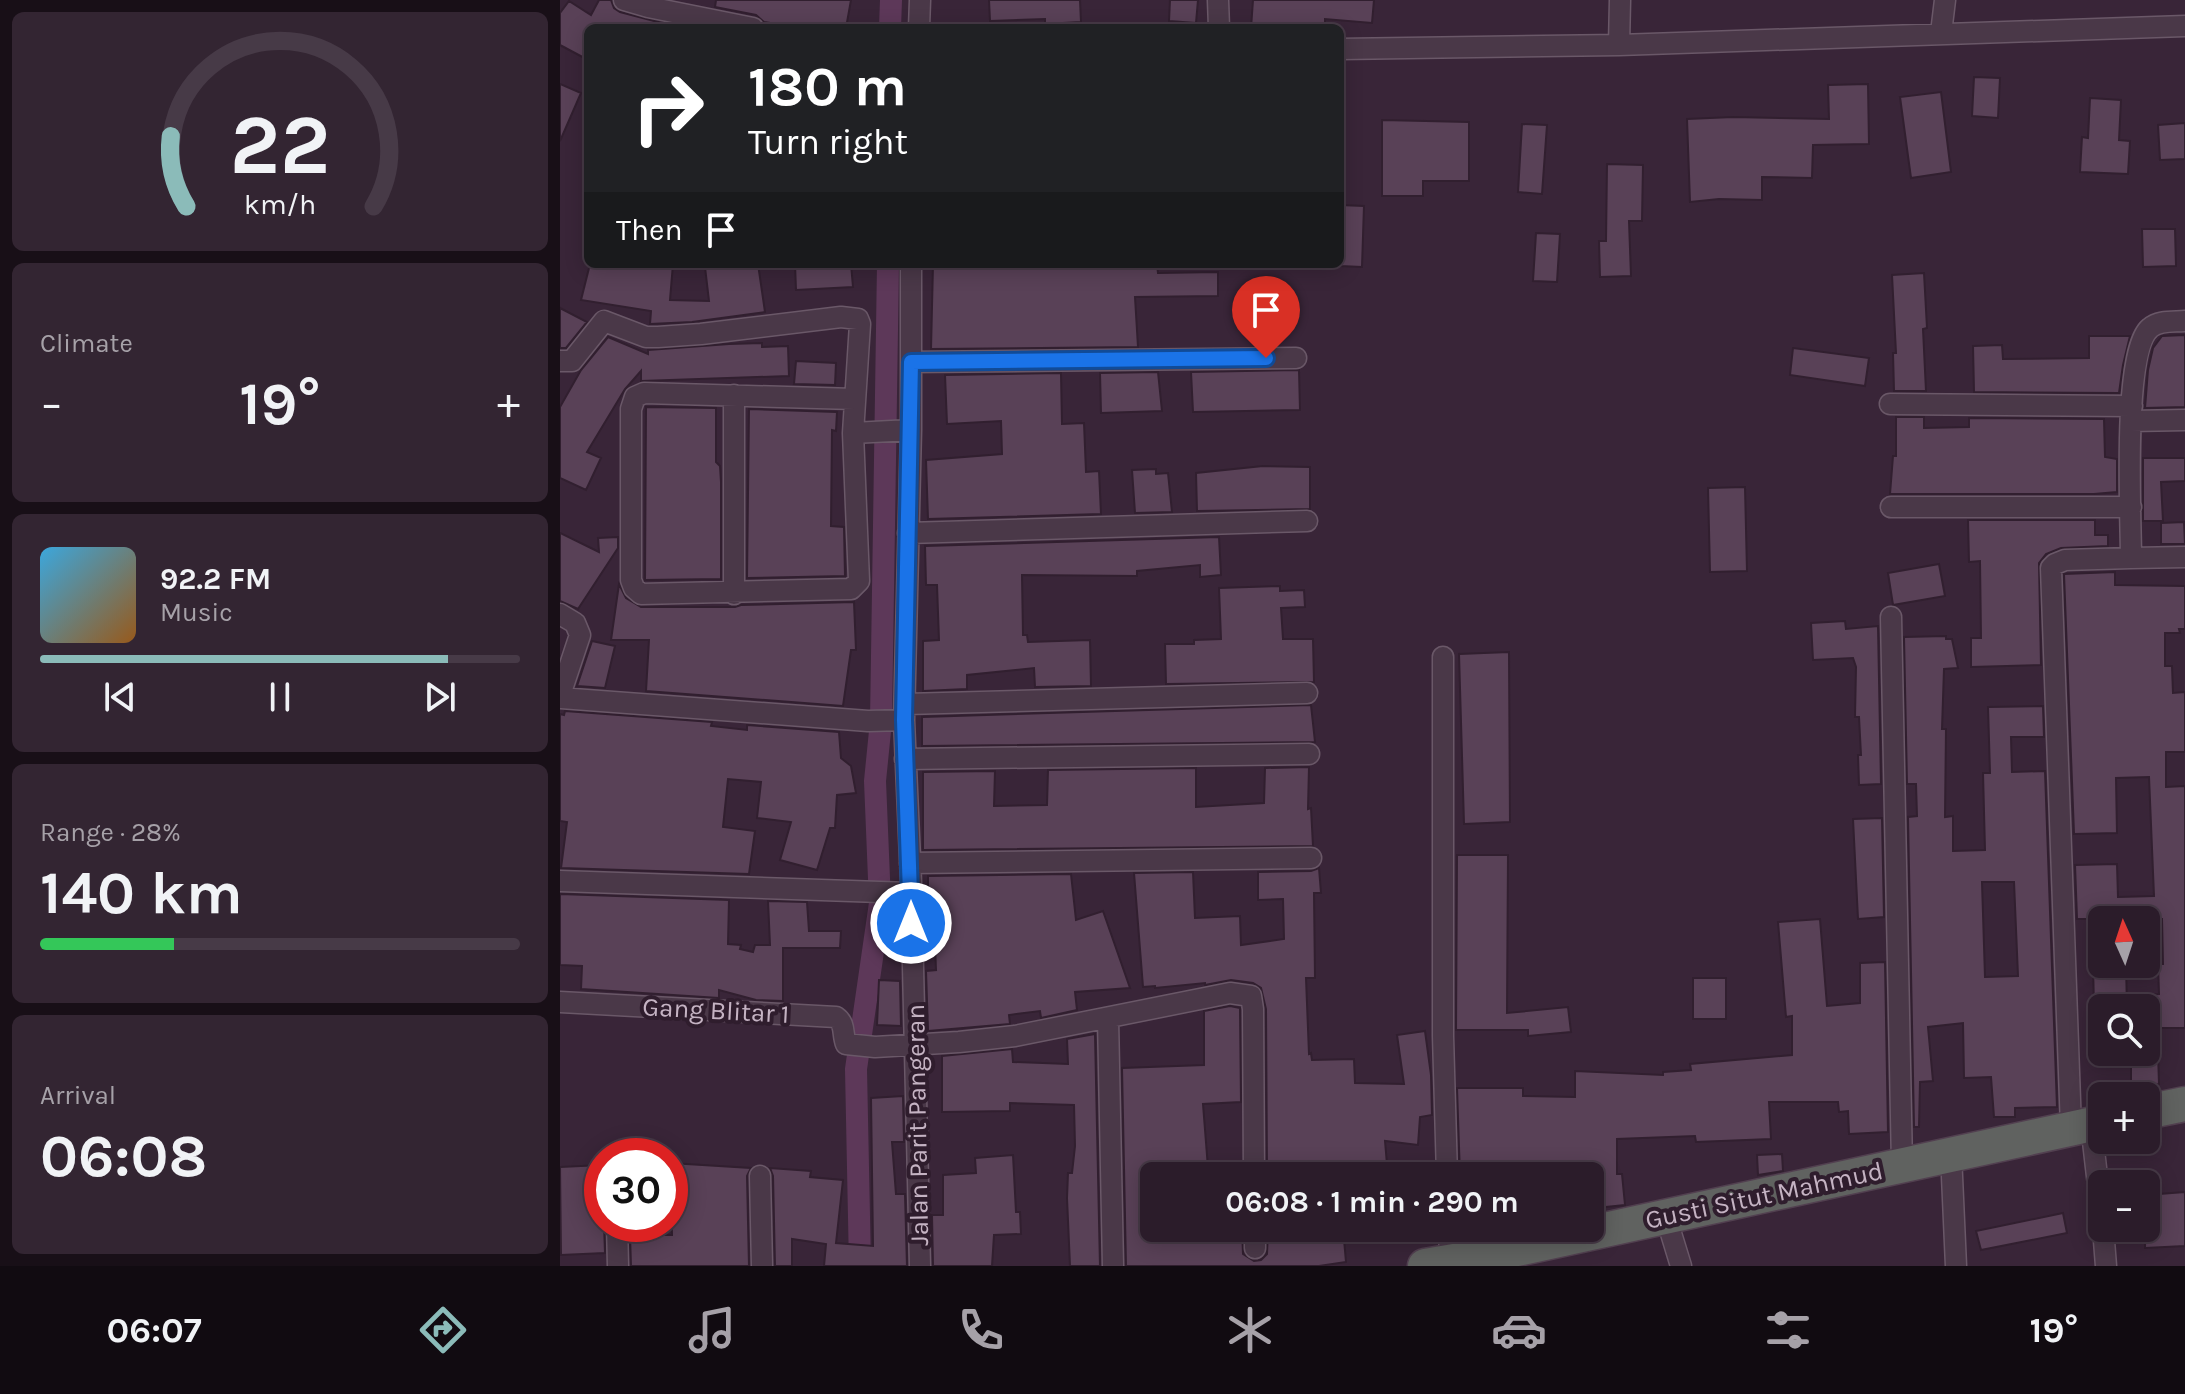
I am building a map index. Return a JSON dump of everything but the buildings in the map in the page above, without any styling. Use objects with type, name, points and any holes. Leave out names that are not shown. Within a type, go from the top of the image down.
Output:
[{"type":"highway","points":[[2160,1109],[2185,1104]]},
{"type":"highway","name":"Gusti Situt Mahmud","points":[[1441,1252],[1495,1260],[1666,1217],[2088,1125]]},
{"type":"street","points":[[624,0],[733,24]]},
{"type":"street","points":[[919,24],[920,0]]},
{"type":"street","points":[[1218,0],[1219,24]]},
{"type":"street","points":[[1619,45],[1620,0]]},
{"type":"street","points":[[1941,33],[1945,0]]},
{"type":"street","points":[[1344,49],[1619,45],[2185,26]]},
{"type":"street","name":"Jalan Parit Pangeran","points":[[911,268],[911,362],[906,429],[908,533],[901,715],[910,863],[903,892],[915,1044],[920,1266]]},
{"type":"street","points":[[560,361],[572,361],[604,321],[646,337],[852,317],[858,319],[860,324],[854,399],[859,432],[859,581],[851,589],[641,594],[631,580],[631,409],[635,397],[644,393],[854,399]]},
{"type":"street","points":[[2131,558],[2131,414],[2136,354],[2148,329],[2159,322],[2185,321]]},
{"type":"street","points":[[911,362],[1296,358]]},
{"type":"street","points":[[734,395],[734,594]]},
{"type":"street","points":[[1890,404],[2131,414],[2185,420]]},
{"type":"street","points":[[859,432],[906,429]]},
{"type":"street","points":[[1891,507],[2131,507]]},
{"type":"street","points":[[908,533],[1307,521]]},
{"type":"street","points":[[2088,1125],[2051,568],[2065,560],[2185,557]]},
{"type":"street","points":[[560,614],[575,623],[580,635],[560,696],[868,721],[901,715],[1307,693]]},
{"type":"street","points":[[1891,617],[1902,1165]]},
{"type":"street","points":[[1443,657],[1443,1036],[1447,1162]]},
{"type":"street","points":[[905,759],[1309,754]]},
{"type":"street","points":[[910,863],[1311,858]]},
{"type":"street","points":[[560,881],[903,892]]},
{"type":"street","points":[[915,1044],[1015,1036],[1230,993],[1251,996],[1254,1162]]},
{"type":"street","name":"Gang Blitar 1","points":[[560,1002],[836,1017],[843,1026],[846,1044],[875,1047],[915,1044]]},
{"type":"street","points":[[1108,1018],[1113,1266]]},
{"type":"street","points":[[1951,1154],[1956,1266]]},
{"type":"street","points":[[760,1176],[762,1266]]},
{"type":"street","points":[[1666,1217],[1681,1266]]},
{"type":"street","points":[[617,1242],[618,1266]]},
{"type":"street","points":[[2104,1242],[2106,1266]]},
{"type":"waterway","points":[[890,24],[891,0]]},
{"type":"waterway","points":[[860,1266],[856,1069],[880,903],[875,781],[881,721],[888,268]]},
{"type":"route","points":[[911,923],[904,720],[911,362],[1266,358]]}]
